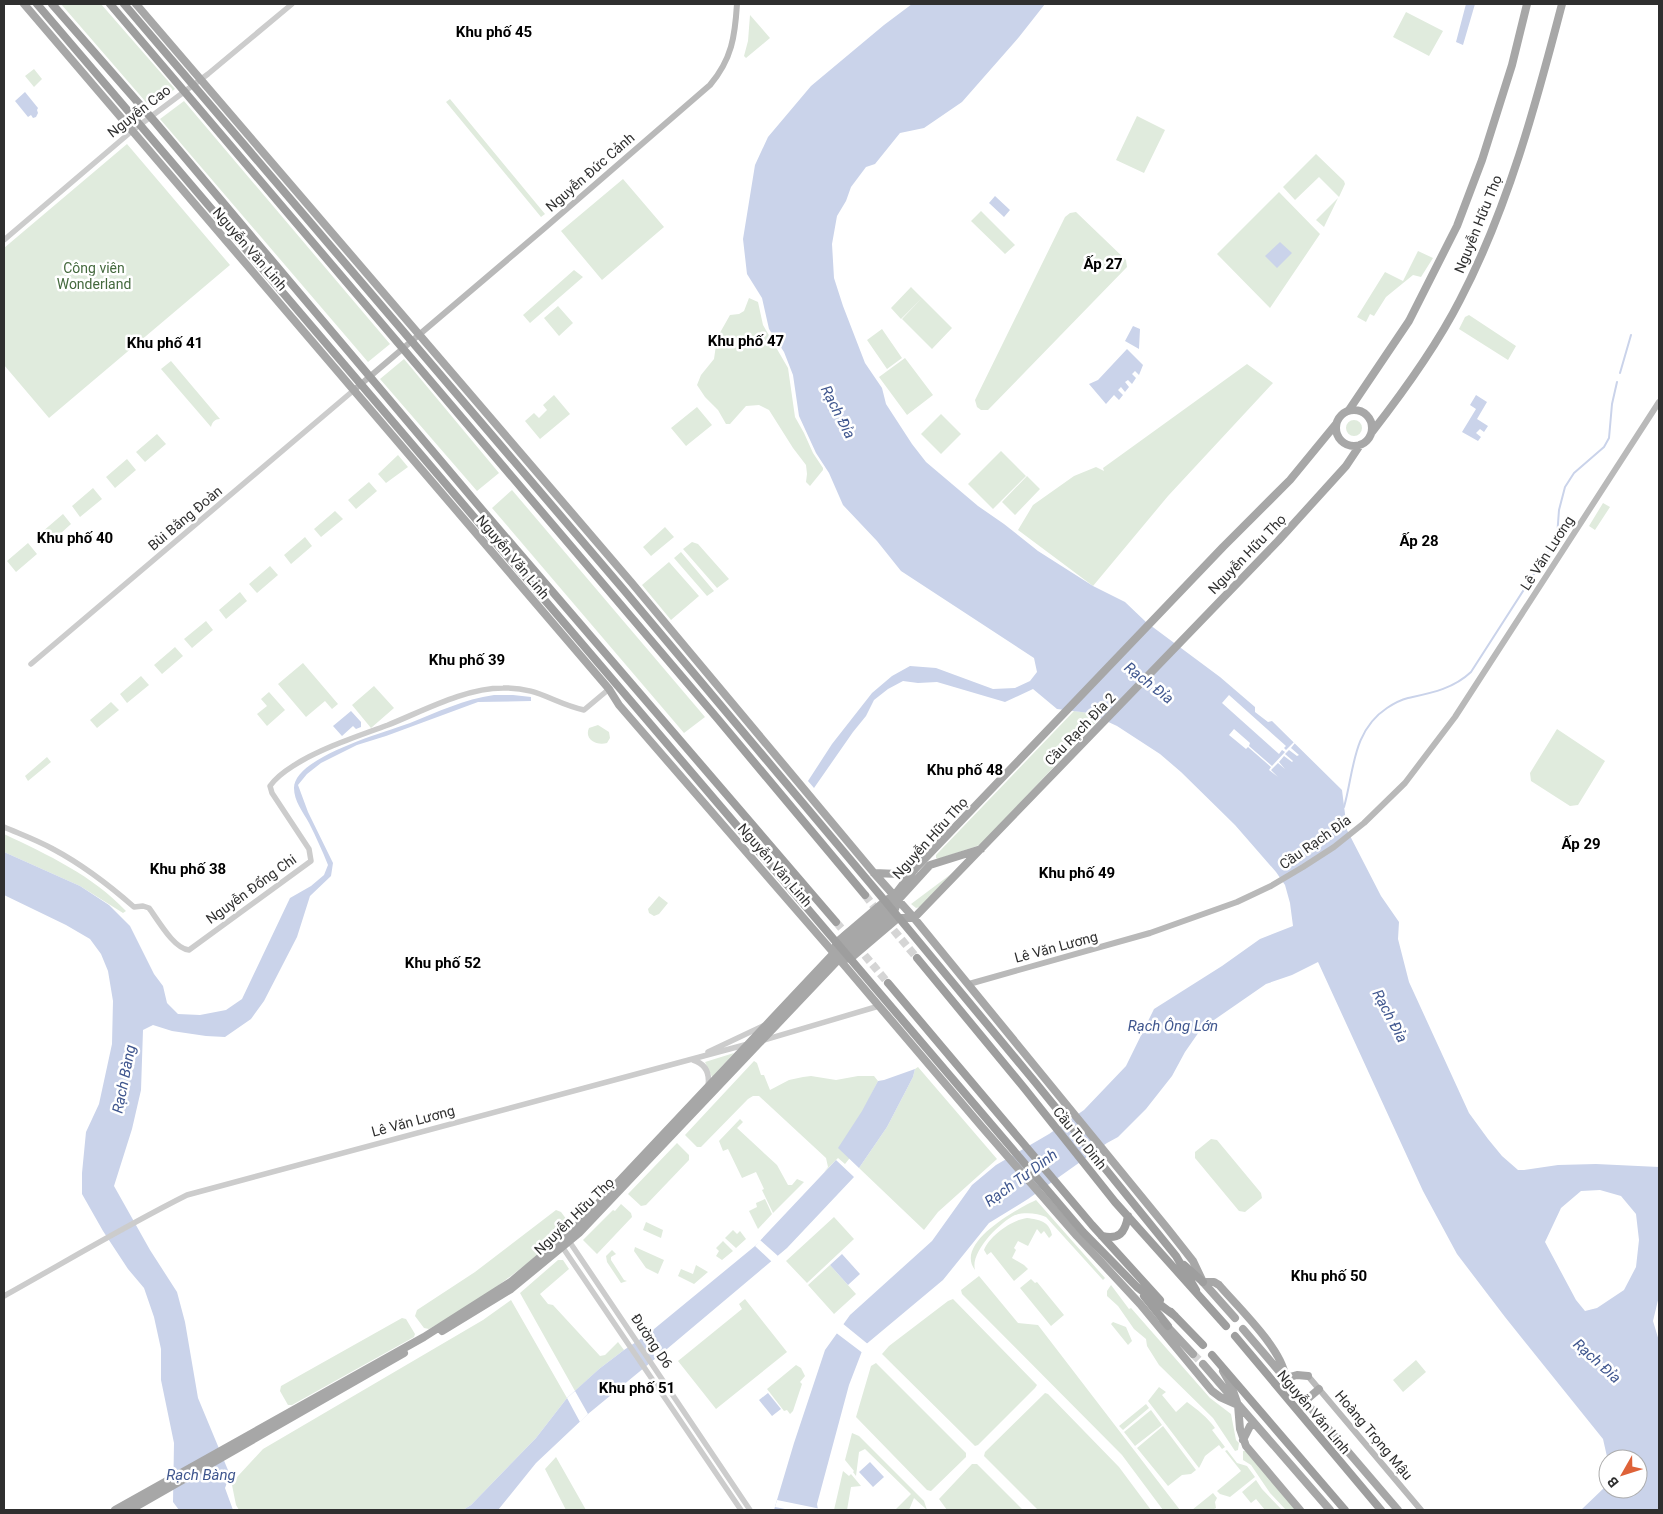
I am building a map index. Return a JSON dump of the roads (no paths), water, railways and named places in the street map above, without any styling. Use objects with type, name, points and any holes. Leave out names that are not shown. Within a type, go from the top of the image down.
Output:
[{"type":"highway","name":"Nguyễn Văn Linh","points":[[37,4],[137,128],[357,387],[844,950],[989,1121],[1080,1234]]},
{"type":"highway","name":"Nguyễn Văn Linh","points":[[52,4],[836,922]]},
{"type":"highway","points":[[110,4],[717,718],[865,895]]},
{"type":"highway","points":[[124,4],[623,589],[891,909]]},
{"type":"highway","name":"Cầu Tư Dinh","points":[[891,909],[1176,1256]]},
{"type":"highway","name":"Cầu Tư Dinh","points":[[917,958],[1128,1216]]},
{"type":"highway","points":[[888,983],[1092,1225],[1203,1345]]},
{"type":"highway","points":[[1102,1236],[1112,1238],[1120,1235],[1126,1228],[1128,1216]]},
{"type":"highway","points":[[1128,1216],[1196,1290],[1226,1326]]},
{"type":"highway","points":[[1080,1234],[1137,1286],[1175,1316]]},
{"type":"highway","points":[[1176,1256],[1203,1282]]},
{"type":"highway","points":[[1176,1256],[1196,1290]]},
{"type":"highway","points":[[1137,1286],[1168,1326]]},
{"type":"highway","name":"Nguyễn Văn Linh","points":[[1234,1336],[1381,1510]]},
{"type":"highway","points":[[1212,1355],[1345,1510]]},
{"type":"main road","name":"Nguyễn Văn Linh","points":[[24,4],[137,128]]},
{"type":"main road","points":[[136,4],[631,582],[969,984]]},
{"type":"main road","name":"Nguyễn Đức Cảnh","points":[[357,387],[710,85],[723,67],[731,48],[737,4]]},
{"type":"main road","name":"Nguyễn Hữu Thọ","points":[[1349,410],[1409,321],[1457,226],[1482,160],[1512,65],[1527,4]]},
{"type":"main road","name":"Nguyễn Hữu Thọ","points":[[1372,432],[1410,381],[1445,326],[1461,299],[1490,235],[1519,152],[1562,4]]},
{"type":"main road","name":"Nguyễn Văn Linh","points":[[357,387],[610,689],[619,705],[837,956],[982,1127],[1080,1234]]},
{"type":"main road","name":"Lê Văn Lương","points":[[1455,717],[1659,402]]},
{"type":"main road","points":[[1349,410],[1361,411],[1370,420],[1372,432],[1368,440],[1360,446],[1349,446],[1340,440],[1336,429],[1339,417],[1349,410]]},
{"type":"main road","name":"Nguyễn Hữu Thọ","points":[[1185,587],[1290,480],[1336,424]]},
{"type":"main road","name":"Nguyễn Hữu Thọ","points":[[1210,611],[1313,503],[1346,466],[1360,446]]},
{"type":"main road","points":[[623,589],[631,582]]},
{"type":"main road","name":"Cầu Rạch Đỉa 2","points":[[1026,754],[1185,587]]},
{"type":"main road","name":"Cầu Rạch Đỉa 2","points":[[1051,778],[1210,611]]},
{"type":"main road","points":[[610,689],[615,683]]},
{"type":"main road","name":"Cầu Rạch Đỉa","points":[[1150,933],[1254,894],[1303,868],[1334,847],[1364,823],[1405,783],[1455,717]]},
{"type":"main road","points":[[667,759],[674,753]]},
{"type":"main road","name":"Nguyễn Hữu Thọ","points":[[564,1242],[765,1025],[837,956],[891,909],[914,870],[1026,754]]},
{"type":"main road","name":"Nguyễn Hữu Thọ","points":[[914,918],[1051,778]]},
{"type":"main road","name":"Nguyễn Hữu Thọ","points":[[844,950],[891,909],[896,898],[930,865],[981,849]]},
{"type":"main road","points":[[874,873],[898,874],[914,870]]},
{"type":"main road","points":[[891,909],[914,918]]},
{"type":"main road","name":"Lê Văn Lương","points":[[969,984],[1150,933]]},
{"type":"main road","points":[[837,956],[844,950]]},
{"type":"main road","name":"Nguyễn Hữu Thọ","points":[[146,1497],[486,1305],[511,1289],[564,1242],[761,1041],[837,956]]},
{"type":"main road","name":"Cầu Tư Dinh","points":[[969,984],[1193,1260],[1203,1282]]},
{"type":"main road","points":[[1080,1234],[1212,1391],[1238,1405]]},
{"type":"main road","name":"Nguyễn Văn Linh","points":[[1203,1282],[1214,1282],[1219,1285],[1268,1341],[1280,1358],[1286,1378]]},
{"type":"main road","points":[[1203,1282],[1234,1318]]},
{"type":"main road","points":[[1140,1304],[1168,1326],[1193,1354]]},
{"type":"main road","name":"Nguyễn Văn Linh","points":[[1243,1328],[1398,1510]]},
{"type":"main road","points":[[1218,1363],[1231,1385],[1238,1405],[1240,1429],[1251,1453],[1300,1510]]},
{"type":"main road","points":[[1202,1364],[1330,1510]]},
{"type":"main road","points":[[1286,1378],[1297,1375],[1308,1376]]},
{"type":"main road","name":"Hoàng Trọng Mậu","points":[[1308,1376],[1421,1510]]},
{"type":"main road","points":[[1305,1401],[1319,1388]]},
{"type":"main road","points":[[1244,1440],[1250,1426],[1255,1424]]},
{"type":"main road","points":[[115,1510],[146,1497]]},
{"type":"main road","points":[[130,1510],[146,1497]]},
{"type":"street","name":"Nguyễn Cao","points":[[4,240],[137,128],[193,86],[292,4]]},
{"type":"street","name":"Bùi Bằng Đoàn","points":[[31,664],[357,387]]},
{"type":"street","name":"Nguyễn Đổng Chi","points":[[4,826],[52,849],[91,872],[134,907],[143,906],[149,908],[175,943],[182,949],[189,950],[311,861],[309,849],[272,793],[270,786],[293,766],[357,737],[485,689],[520,688],[535,691],[584,710],[610,689]]},
{"type":"street","points":[[761,1041],[879,1006]]},
{"type":"street","name":"Lê Văn Lương","points":[[693,1060],[765,1025]]},
{"type":"street","name":"Lê Văn Lương","points":[[4,1296],[102,1242],[144,1216],[187,1195],[748,1044]]},
{"type":"street","points":[[693,1060],[699,1062],[706,1069],[710,1079],[708,1086]]},
{"type":"street","name":"Đường D6","points":[[564,1242],[634,1338],[748,1507]]},
{"type":"street","name":"Đường D6","points":[[564,1242],[627,1343],[740,1509]]},
{"type":"street","points":[[653,1380],[660,1376]]},
{"type":"street","points":[[740,1509],[748,1507]]},
{"type":"water","points":[[912,4],[1045,4],[962,102],[924,128],[900,133],[875,164],[866,167],[851,187],[846,201],[837,216],[832,244],[834,278],[865,363],[882,388],[886,404],[926,462],[978,506],[1038,551],[1093,586],[1125,602],[1146,622],[1220,677],[1255,707],[1255,712],[1268,722],[1272,721],[1342,790],[1347,830],[1381,896],[1399,922],[1398,939],[1409,982],[1469,1113],[1502,1156],[1518,1170],[1558,1165],[1596,1164],[1659,1167],[1659,1296],[1653,1321],[1659,1341],[1659,1510],[1581,1510],[1598,1494],[1598,1499],[1648,1499],[1648,1449],[1605,1449],[1603,1439],[1457,1254],[1423,1191],[1318,962],[1292,975],[1266,984],[1201,1029],[1185,1052],[1172,1076],[1146,1109],[1118,1137],[1028,1199],[989,1223],[943,1280],[864,1346],[849,1385],[817,1504],[818,1510],[774,1510],[825,1350],[850,1315],[932,1241],[972,1185],[996,1165],[1049,1134],[1084,1110],[1126,1066],[1154,1009],[1222,966],[1260,939],[1293,926],[1285,885],[1276,872],[1235,825],[1181,772],[1160,754],[1117,726],[1089,713],[1057,709],[1033,689],[1005,702],[937,682],[918,683],[903,681],[888,689],[874,700],[866,716],[814,788],[808,781],[832,744],[872,693],[892,676],[910,666],[936,668],[993,689],[1015,688],[1030,681],[1037,672],[1034,658],[901,571],[877,541],[843,505],[829,473],[816,453],[799,416],[793,375],[784,352],[769,329],[762,298],[747,274],[743,239],[755,165],[768,137],[811,86]],"holes":[[[1600,1190],[1621,1196],[1636,1214],[1639,1240],[1636,1267],[1624,1290],[1597,1308],[1585,1311],[1576,1300],[1545,1242],[1561,1208],[1581,1191]]]},
{"type":"water","points":[[1466,4],[1475,4],[1463,45],[1456,42]]},
{"type":"water","points":[[25,92],[38,108],[36,117],[33,118],[31,115],[28,117],[15,101]]},
{"type":"water","points":[[995,196],[1010,210],[1004,217],[989,203]]},
{"type":"water","points":[[1280,242],[1292,253],[1277,268],[1265,256]]},
{"type":"water","points":[[1133,326],[1140,329],[1139,349],[1125,341]]},
{"type":"water","points":[[1127,349],[1143,365],[1139,375],[1135,371],[1132,374],[1136,378],[1132,384],[1128,380],[1125,382],[1129,387],[1125,392],[1121,387],[1118,390],[1123,395],[1119,400],[1114,395],[1106,404],[1089,384],[1098,380]]},
{"type":"water","points":[[1476,395],[1487,402],[1477,419],[1488,426],[1484,432],[1480,429],[1476,433],[1481,437],[1478,441],[1462,432],[1476,409],[1470,405]]},
{"type":"water","name":"Rạch Bàng","points":[[494,695],[531,697],[531,701],[478,702],[357,745],[321,763],[307,774],[298,785],[308,812],[333,863],[331,876],[310,896],[297,937],[264,1001],[251,1019],[225,1037],[172,1031],[153,1025],[143,1030],[141,1090],[132,1129],[114,1186],[150,1250],[177,1292],[185,1322],[198,1398],[230,1475],[225,1488],[233,1510],[179,1510],[173,1502],[174,1443],[161,1380],[161,1349],[154,1317],[144,1288],[128,1269],[82,1194],[86,1132],[99,1104],[112,1044],[113,1001],[108,971],[101,954],[90,939],[66,925],[4,895],[4,852],[80,886],[109,905],[130,926],[154,974],[163,986],[167,1003],[178,1014],[200,1015],[226,1010],[242,999],[290,898],[311,886],[324,875],[328,865],[314,833],[299,806],[294,788],[298,777],[309,766],[324,756],[343,747],[441,710]]},
{"type":"water","points":[[351,711],[361,722],[361,727],[356,729],[353,726],[342,736],[333,726]]},
{"type":"water","points":[[915,1069],[913,1077],[887,1127],[859,1168],[838,1148],[862,1111],[878,1081]]},
{"type":"water","points":[[836,1160],[854,1177],[787,1248],[661,1354],[648,1334],[755,1246]]},
{"type":"water","points":[[842,1254],[860,1274],[848,1285],[830,1265]]},
{"type":"water","points":[[642,1338],[656,1358],[588,1414],[536,1463],[498,1510],[463,1510],[471,1505],[536,1438],[567,1398],[599,1369]]},
{"type":"water","points":[[768,1393],[781,1409],[772,1416],[759,1400]]},
{"type":"water","points":[[870,1462],[884,1477],[873,1487],[859,1472]]},
{"type":"waterway","points":[[1620,373],[1631,335]]},
{"type":"waterway","points":[[1557,537],[1559,510],[1565,487],[1574,473],[1604,447],[1609,438],[1612,404],[1617,382]]},
{"type":"waterway","points":[[1344,807],[1356,753],[1367,728],[1376,717],[1397,702],[1457,683],[1471,672],[1548,552]]},
{"type":"tunnel","points":[[865,895],[879,913]]},
{"type":"tunnel","points":[[886,921],[917,958]]},
{"type":"tunnel","points":[[836,922],[849,937]]},
{"type":"tunnel","points":[[857,946],[888,983]]},
{"type":"tunnel","points":[[1193,1354],[1203,1364]]},
{"type":"district","name":"Khu phố 45","points":[[494,32]]},
{"type":"district","name":"Ấp 27","points":[[1103,264]]},
{"type":"district","name":"Khu phố 47","points":[[746,341]]},
{"type":"district","name":"Khu phố 41","points":[[165,343]]},
{"type":"district","name":"Khu phố 40","points":[[75,538]]},
{"type":"district","name":"Ấp 28","points":[[1419,541]]},
{"type":"district","name":"Khu phố 39","points":[[467,660]]},
{"type":"district","name":"Khu phố 48","points":[[965,770]]},
{"type":"district","name":"Ấp 29","points":[[1581,844]]},
{"type":"district","name":"Khu phố 38","points":[[188,869]]},
{"type":"district","name":"Khu phố 49","points":[[1077,873]]},
{"type":"district","name":"Khu phố 52","points":[[443,963]]},
{"type":"district","name":"Khu phố 50","points":[[1329,1276]]},
{"type":"district","name":"Khu phố 51","points":[[637,1388]]},
{"type":"park label","name":"Công viên Wonderland","points":[[94,276]]},
{"type":"water label","name":"Rạch Đỉa","points":[[838,412]]},
{"type":"water label","name":"Rạch Đỉa","points":[[1149,683]]},
{"type":"water label","name":"Rạch Đỉa","points":[[1390,1016]]},
{"type":"water label","name":"Rạch Ông Lớn","points":[[1173,1026]]},
{"type":"water label","name":"Rạch Tư Dinh","points":[[1021,1178]]},
{"type":"water label","name":"Rạch Đỉa","points":[[1597,1361]]}]
